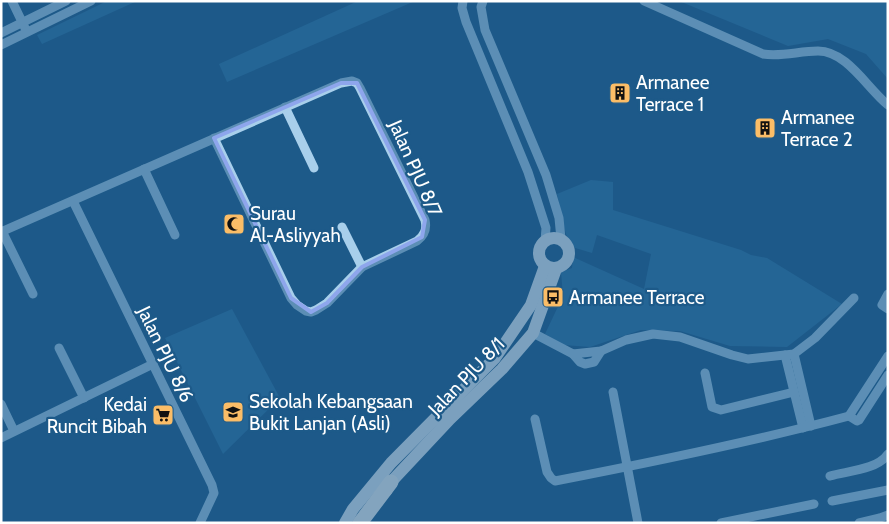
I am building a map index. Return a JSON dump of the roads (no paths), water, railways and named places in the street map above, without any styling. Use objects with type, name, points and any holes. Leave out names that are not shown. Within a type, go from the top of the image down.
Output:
[{"type":"highway","points":[[360,523],[391,482]]},
{"type":"main road","points":[[553,238],[562,239],[568,246],[570,256],[565,265],[551,267],[539,256],[541,245],[545,241],[553,238]]},
{"type":"main road","name":"Jalan PJU 8/1","points":[[345,523],[353,509],[391,463],[502,369],[533,332],[544,308],[551,267]]},
{"type":"main road","name":"Jalan PJU 8/1","points":[[366,523],[391,482],[495,358],[531,305],[551,267]]},
{"type":"street","points":[[12,1],[27,32]]},
{"type":"street","points":[[1,33],[66,1]]},
{"type":"street","points":[[1,45],[91,1]]},
{"type":"street","points":[[463,1],[462,8],[472,36],[528,172],[546,228],[545,241]]},
{"type":"street","points":[[482,1],[481,7],[485,30],[546,175],[559,218],[562,239]]},
{"type":"street","points":[[644,1],[763,54],[774,56],[817,51],[838,56],[888,105]]},
{"type":"street","points":[[472,36],[485,30]]},
{"type":"street","name":"Jalan PJU 8/7","points":[[2,232],[214,138],[346,81],[357,84],[427,227],[422,237],[362,267],[327,303],[311,312],[306,311],[291,298],[214,138]]},
{"type":"street","points":[[285,107],[314,168]]},
{"type":"street","points":[[144,169],[175,235]]},
{"type":"street","name":"Jalan PJU 8/6","points":[[73,200],[212,485],[214,493],[200,523]]},
{"type":"street","points":[[342,227],[362,267]]},
{"type":"street","points":[[2,232],[33,294]]},
{"type":"street","points":[[888,294],[882,305],[888,309]]},
{"type":"street","points":[[533,332],[574,354],[580,362],[585,364],[590,364],[597,359],[601,351],[626,340],[653,334],[680,337],[748,359],[789,354],[815,338],[854,298]]},
{"type":"street","points":[[59,348],[84,398]]},
{"type":"street","points":[[789,354],[794,392],[807,427]]},
{"type":"street","points":[[789,354],[807,427]]},
{"type":"street","points":[[535,419],[547,472],[555,482],[807,427],[849,416],[888,356]]},
{"type":"street","points":[[1,438],[153,364]]},
{"type":"street","points":[[704,373],[712,407],[716,409],[794,392]]},
{"type":"street","points":[[849,416],[857,422],[859,420],[888,375]]},
{"type":"street","points":[[613,392],[638,523]]},
{"type":"street","points":[[1,404],[14,431]]},
{"type":"street","points":[[830,476],[872,466],[884,460],[888,454]]},
{"type":"street","points":[[832,501],[888,490]]},
{"type":"street","points":[[721,523],[814,504]]},
{"type":"street","points":[[859,523],[888,515]]},
{"type":"place","name":"Armanee Terrace 1","points":[[620,93]]},
{"type":"place","name":"Armanee Terrace 2","points":[[765,128]]},
{"type":"place","name":"Surau Al-Asliyyah","points":[[234,224]]},
{"type":"place","name":"Armanee Terrace","points":[[553,297]]},
{"type":"place","name":"Sekolah Kebangsaan Bukit Lanjan (Asli)","points":[[233,412]]},
{"type":"place","name":"Kedai Runcit Bibah","points":[[163,415]]}]
